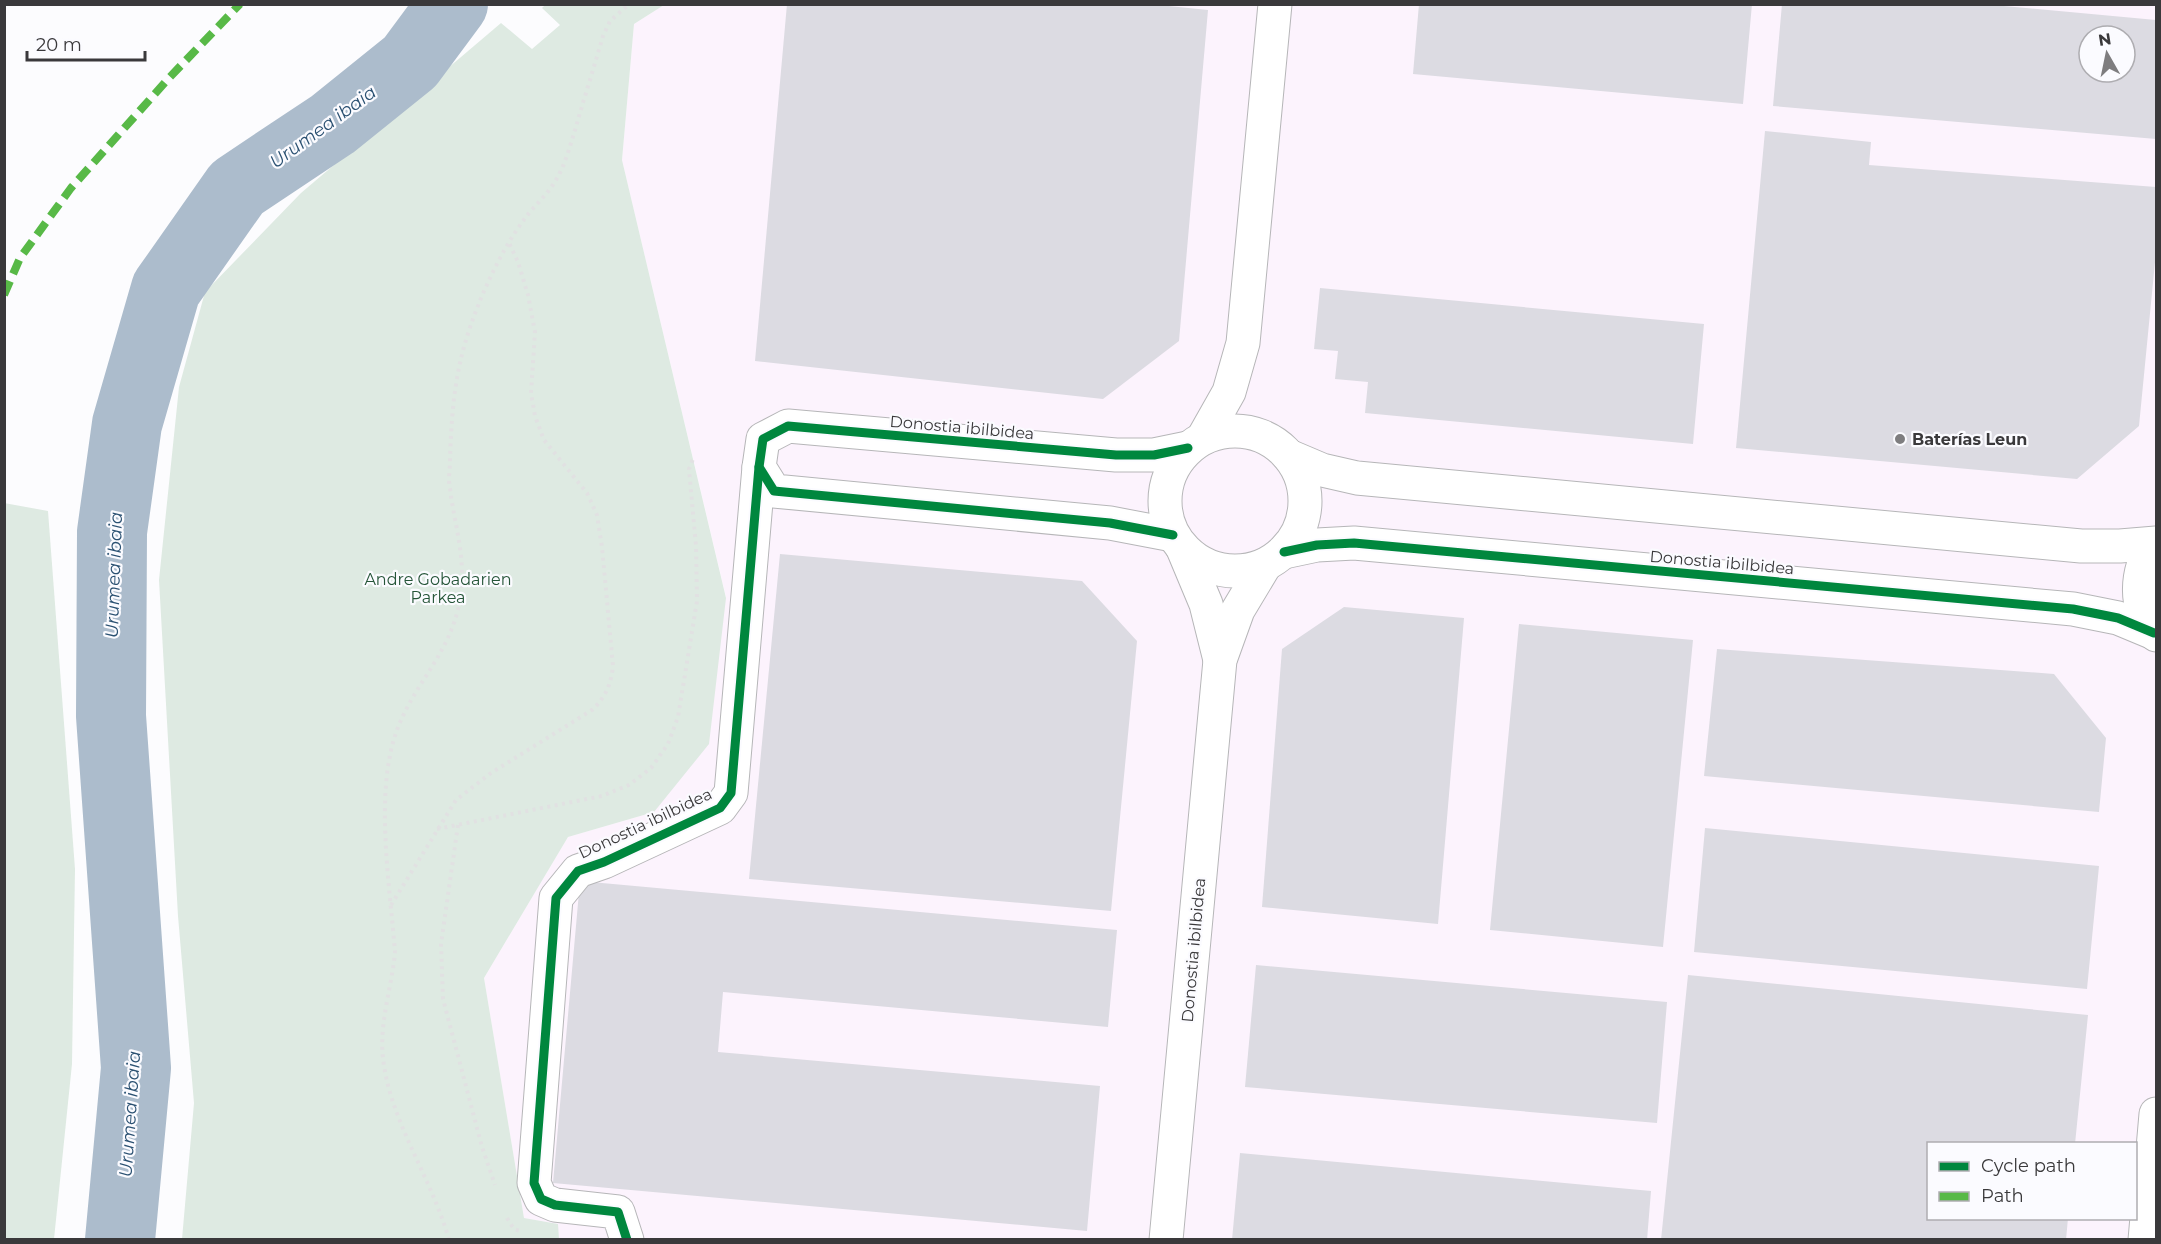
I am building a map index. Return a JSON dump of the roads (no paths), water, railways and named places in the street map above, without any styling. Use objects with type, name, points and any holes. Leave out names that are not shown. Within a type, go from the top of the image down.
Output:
[{"type":"street","points":[[1275,4],[1243,343],[1228,392],[1196,443],[1177,460],[1168,479],[1164,499],[1167,519],[1178,542],[1200,562],[1221,570],[1243,571],[1274,558],[1298,532],[1304,515],[1305,495],[1301,477],[1289,456]]},
{"type":"street","name":"Donostia ibilbidea","points":[[627,1239],[618,1212],[555,1205],[541,1199],[534,1183],[556,897],[578,871],[604,862],[720,808],[732,793],[763,439],[788,426],[1116,455],[1154,455],[1196,443]]},
{"type":"street","points":[[1196,443],[1226,431],[1250,432],[1271,441],[1289,456],[1322,470],[1357,478],[2081,546],[2157,544]]},
{"type":"street","points":[[759,467],[774,491],[1110,523],[1178,542]]},
{"type":"street","name":"Donostia ibilbidea","points":[[1178,542],[1206,604],[1220,660]]},
{"type":"street","name":"Donostia ibilbidea","points":[[1166,1239],[1220,660],[1238,610],[1274,558],[1317,544],[1354,543],[2061,608],[2107,615],[2155,634]]},
{"type":"street","points":[[2155,634],[2144,616],[2139,590],[2144,564],[2157,544]]},
{"type":"street","points":[[2145,1239],[2157,1114]]},
{"type":"waterway","name":"Urumea ibaia","points":[[120,1240],[136,1068],[111,716],[112,532],[127,424],[166,289],[237,188],[333,124],[410,62],[453,4]]},
{"type":"place","name":"Baterías Leun","points":[[1900,439]]},
{"type":"park label","name":"Andre Gobadarien Parkea","points":[[438,588]]}]
